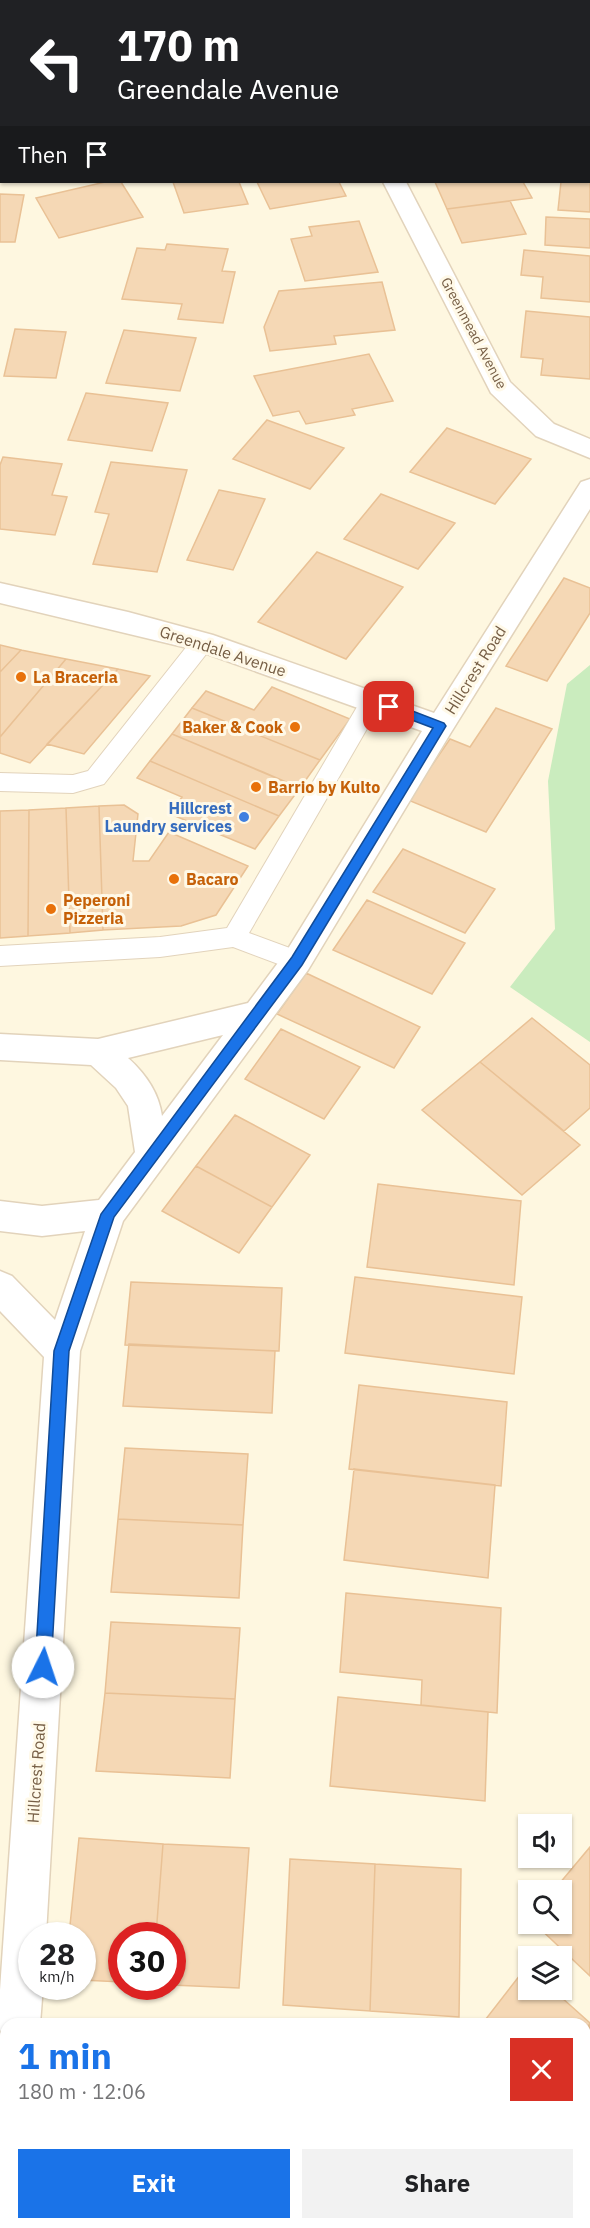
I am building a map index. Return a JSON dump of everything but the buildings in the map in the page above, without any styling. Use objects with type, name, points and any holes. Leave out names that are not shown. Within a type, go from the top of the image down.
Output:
[{"type":"street","name":"Greenmead Avenue","points":[[395,183],[500,387],[544,430],[590,449]]},
{"type":"street","name":"Hillcrest Road","points":[[19,2018],[62,1351],[108,1214],[297,961],[440,726],[587,498]]},
{"type":"street","name":"Greendale Avenue","points":[[0,593],[128,622],[203,642],[440,726]]},
{"type":"street","points":[[0,1047],[98,1052],[260,1013]]},
{"type":"street","points":[[98,1052],[128,1078],[144,1103],[152,1156]]},
{"type":"street","points":[[0,1216],[42,1221],[108,1214]]},
{"type":"street","points":[[0,1287],[62,1351]]},
{"type":"lane","points":[[0,782],[73,784],[96,778],[203,642]]},
{"type":"lane","points":[[234,937],[372,700]]},
{"type":"lane","points":[[0,956],[160,947],[234,937],[297,961]]},
{"type":"green space","points":[[590,665],[590,1042],[510,987],[555,929],[548,781],[567,684]]},
{"type":"place","name":"La Braceria","points":[[21,677]]},
{"type":"place","name":"Baker & Cook","points":[[295,727]]},
{"type":"place","name":"Barrio by Kulto","points":[[256,787]]},
{"type":"place","name":"Hillcrest Laundry services","points":[[244,817]]},
{"type":"place","name":"Bacaro","points":[[174,879]]},
{"type":"place","name":"Peperoni Pizzeria","points":[[51,909]]},
{"type":"route","points":[[43,1667],[62,1351],[108,1214],[297,961],[440,726],[389,707]]}]
